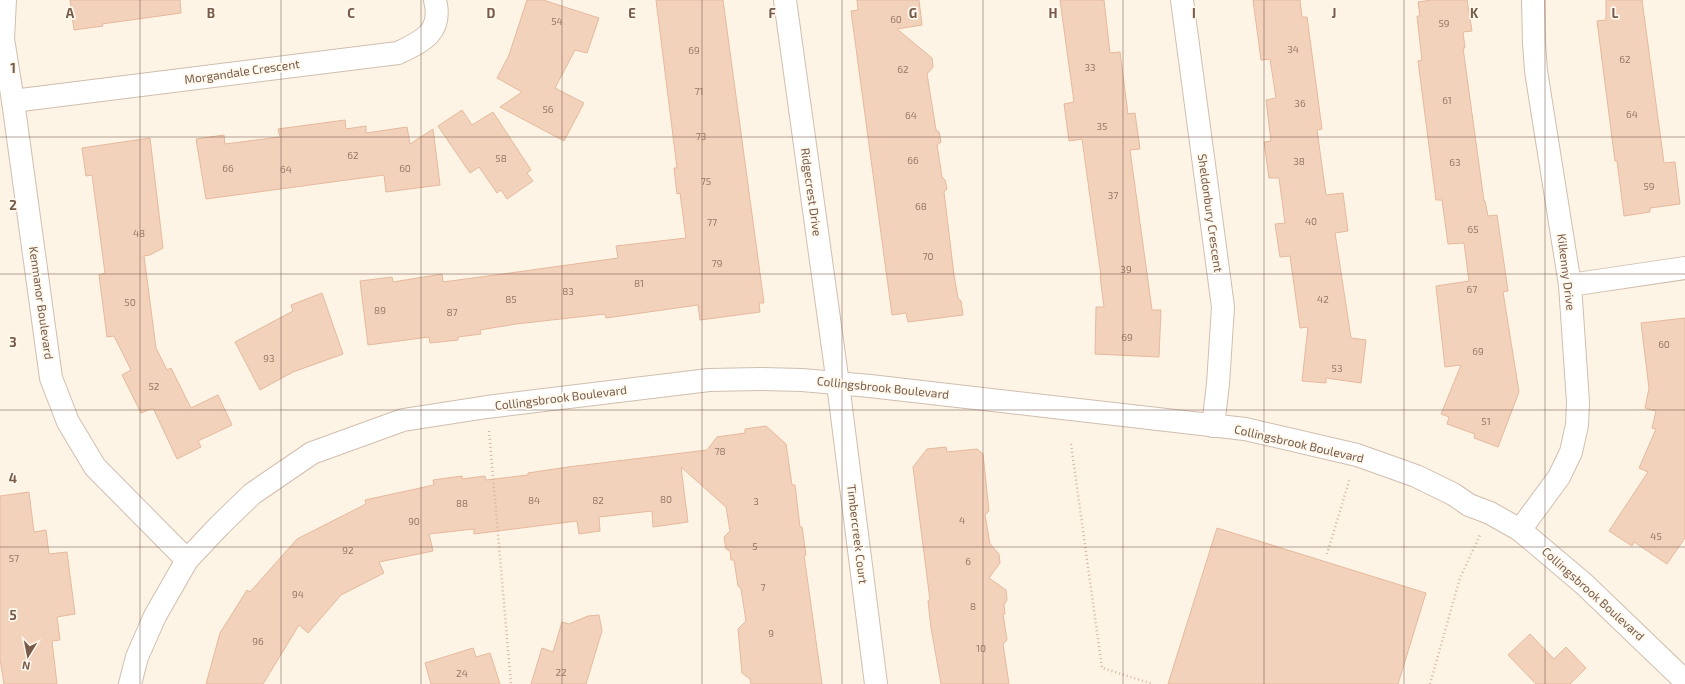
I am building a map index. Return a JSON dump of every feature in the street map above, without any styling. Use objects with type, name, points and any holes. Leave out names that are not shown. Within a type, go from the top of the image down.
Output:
[{"type":"street","name":"Kenmanor Boulevard","points":[[5,0],[3,39],[14,101],[51,378],[68,422],[95,467],[187,560]]},
{"type":"street","name":"Morgandale Crescent","points":[[14,101],[398,52],[430,35],[436,24],[435,0]]},
{"type":"street","name":"Ridgecrest Drive","points":[[785,0],[838,384]]},
{"type":"street","name":"Sheldonbury Crescent","points":[[1182,0],[1222,306],[1218,384],[1213,426]]},
{"type":"street","name":"Kilkenny Drive","points":[[1520,530],[1559,477],[1571,452],[1577,425],[1578,402],[1570,284],[1536,71],[1533,0]]},
{"type":"street","points":[[1570,284],[1685,268]]},
{"type":"street","name":"Collingsbrook Boulevard","points":[[130,684],[137,657],[155,616],[187,560],[252,494],[312,453],[404,420],[487,407],[709,380],[802,380],[870,386],[1244,429],[1357,455],[1416,476],[1453,494],[1469,505],[1490,513],[1520,530],[1594,594],[1685,681]]},
{"type":"street","name":"Timbercreek Court","points":[[838,384],[876,684]]},
{"type":"path","points":[[487,407],[511,684]]},
{"type":"path","points":[[1071,444],[1102,668],[1153,684]]},
{"type":"path","points":[[1327,554],[1357,455]]},
{"type":"path","points":[[1430,684],[1460,578],[1490,513]]},
{"type":"building","points":[[70,0],[180,0],[181,13],[102,24],[103,26],[74,30]]},
{"type":"building","points":[[527,0],[543,0],[599,18],[587,53],[575,50],[555,88],[584,103],[564,141],[500,107],[522,92],[497,78],[509,55]]},
{"type":"building","points":[[656,0],[723,0],[764,303],[759,303],[760,312],[700,320],[698,305],[606,318],[605,314],[516,324],[480,330],[481,334],[458,337],[458,340],[430,343],[429,337],[368,345],[360,281],[392,277],[393,282],[442,274],[443,282],[618,258],[616,246],[686,238],[680,193],[677,194],[674,168],[677,168]]},
{"type":"building","points":[[857,0],[919,0],[922,25],[897,29],[932,58],[933,67],[927,74],[936,130],[939,132],[941,142],[937,145],[942,177],[945,180],[947,189],[944,192],[954,275],[963,315],[908,322],[906,313],[892,315],[851,11],[858,10]]},
{"type":"building","points":[[1060,0],[1104,0],[1110,53],[1120,52],[1128,114],[1135,113],[1140,149],[1130,150],[1152,310],[1161,310],[1159,357],[1095,354],[1096,307],[1104,307],[1101,276],[1082,139],[1069,141],[1064,104],[1074,102]]},
{"type":"building","points":[[1253,0],[1300,0],[1302,17],[1307,17],[1322,129],[1317,130],[1326,195],[1343,193],[1348,231],[1335,233],[1351,338],[1366,340],[1361,383],[1326,378],[1326,383],[1302,381],[1308,327],[1300,328],[1290,256],[1280,257],[1275,224],[1285,223],[1279,178],[1269,178],[1264,142],[1271,141],[1266,100],[1276,98],[1270,59],[1261,60]]},
{"type":"building","points":[[1431,0],[1467,0],[1472,31],[1463,32],[1465,48],[1463,48],[1484,201],[1488,216],[1497,215],[1508,291],[1503,292],[1519,392],[1498,447],[1474,438],[1475,434],[1447,424],[1449,417],[1441,414],[1461,365],[1445,367],[1436,286],[1469,281],[1464,243],[1448,244],[1442,200],[1436,200],[1418,61],[1422,60],[1417,16],[1420,16],[1418,2]]},
{"type":"building","points":[[1606,0],[1642,0],[1664,163],[1675,162],[1680,204],[1650,208],[1650,212],[1624,216],[1617,161],[1615,161],[1597,21],[1606,20]]},
{"type":"building","points":[[462,110],[472,125],[493,112],[531,170],[527,173],[533,181],[507,199],[501,190],[497,193],[479,167],[470,173],[438,126]]},
{"type":"building","points":[[345,120],[346,129],[366,126],[366,133],[407,127],[410,144],[433,129],[440,185],[386,192],[384,175],[206,199],[196,139],[224,135],[225,144],[280,137],[278,129]]},
{"type":"building","points":[[150,138],[163,248],[150,255],[144,256],[156,348],[167,370],[171,368],[191,408],[218,395],[232,425],[198,441],[201,447],[177,459],[153,408],[141,413],[122,375],[131,370],[114,336],[107,337],[99,275],[105,273],[92,175],[86,176],[82,148]]},
{"type":"building","points":[[322,293],[343,354],[293,372],[260,390],[235,342],[293,311],[291,305]]},
{"type":"building","points":[[1685,318],[1685,538],[1667,564],[1634,542],[1632,546],[1609,531],[1648,472],[1639,468],[1656,429],[1652,428],[1656,411],[1645,408],[1649,388],[1641,323]]},
{"type":"building","points":[[766,426],[786,444],[792,485],[795,485],[800,527],[802,527],[806,555],[804,555],[822,684],[751,684],[750,679],[742,673],[738,629],[746,621],[741,589],[738,586],[734,560],[731,560],[730,551],[726,549],[724,537],[730,531],[726,507],[681,467],[688,522],[653,527],[652,511],[599,517],[600,531],[579,534],[577,521],[474,534],[474,529],[429,534],[433,551],[379,562],[384,573],[341,595],[308,633],[299,625],[263,684],[206,684],[220,633],[247,590],[250,592],[297,539],[366,504],[365,500],[434,485],[433,480],[462,476],[462,479],[485,476],[486,480],[528,475],[528,473],[568,467],[707,450],[717,437],[745,433],[745,429]]},
{"type":"building","points":[[946,447],[947,452],[977,449],[983,454],[989,511],[985,515],[990,544],[999,554],[1000,563],[989,578],[1006,590],[1007,600],[1004,605],[1005,614],[1003,614],[1007,640],[1003,644],[1009,684],[941,684],[931,628],[928,601],[930,600],[913,467],[927,449]]},
{"type":"building","points":[[29,492],[34,532],[46,530],[49,554],[67,552],[75,614],[57,617],[60,640],[52,641],[57,684],[4,684],[0,659],[0,496]]},
{"type":"building","points":[[1217,528],[1426,593],[1398,684],[1168,684]]},
{"type":"building","points":[[599,615],[602,631],[586,684],[531,684],[542,648],[553,652],[562,622],[569,624],[588,616]]},
{"type":"building","points":[[1530,634],[1554,659],[1566,647],[1586,668],[1570,684],[1536,684],[1508,655]]},
{"type":"building","points":[[473,648],[476,657],[490,653],[500,684],[431,684],[425,663]]}]
